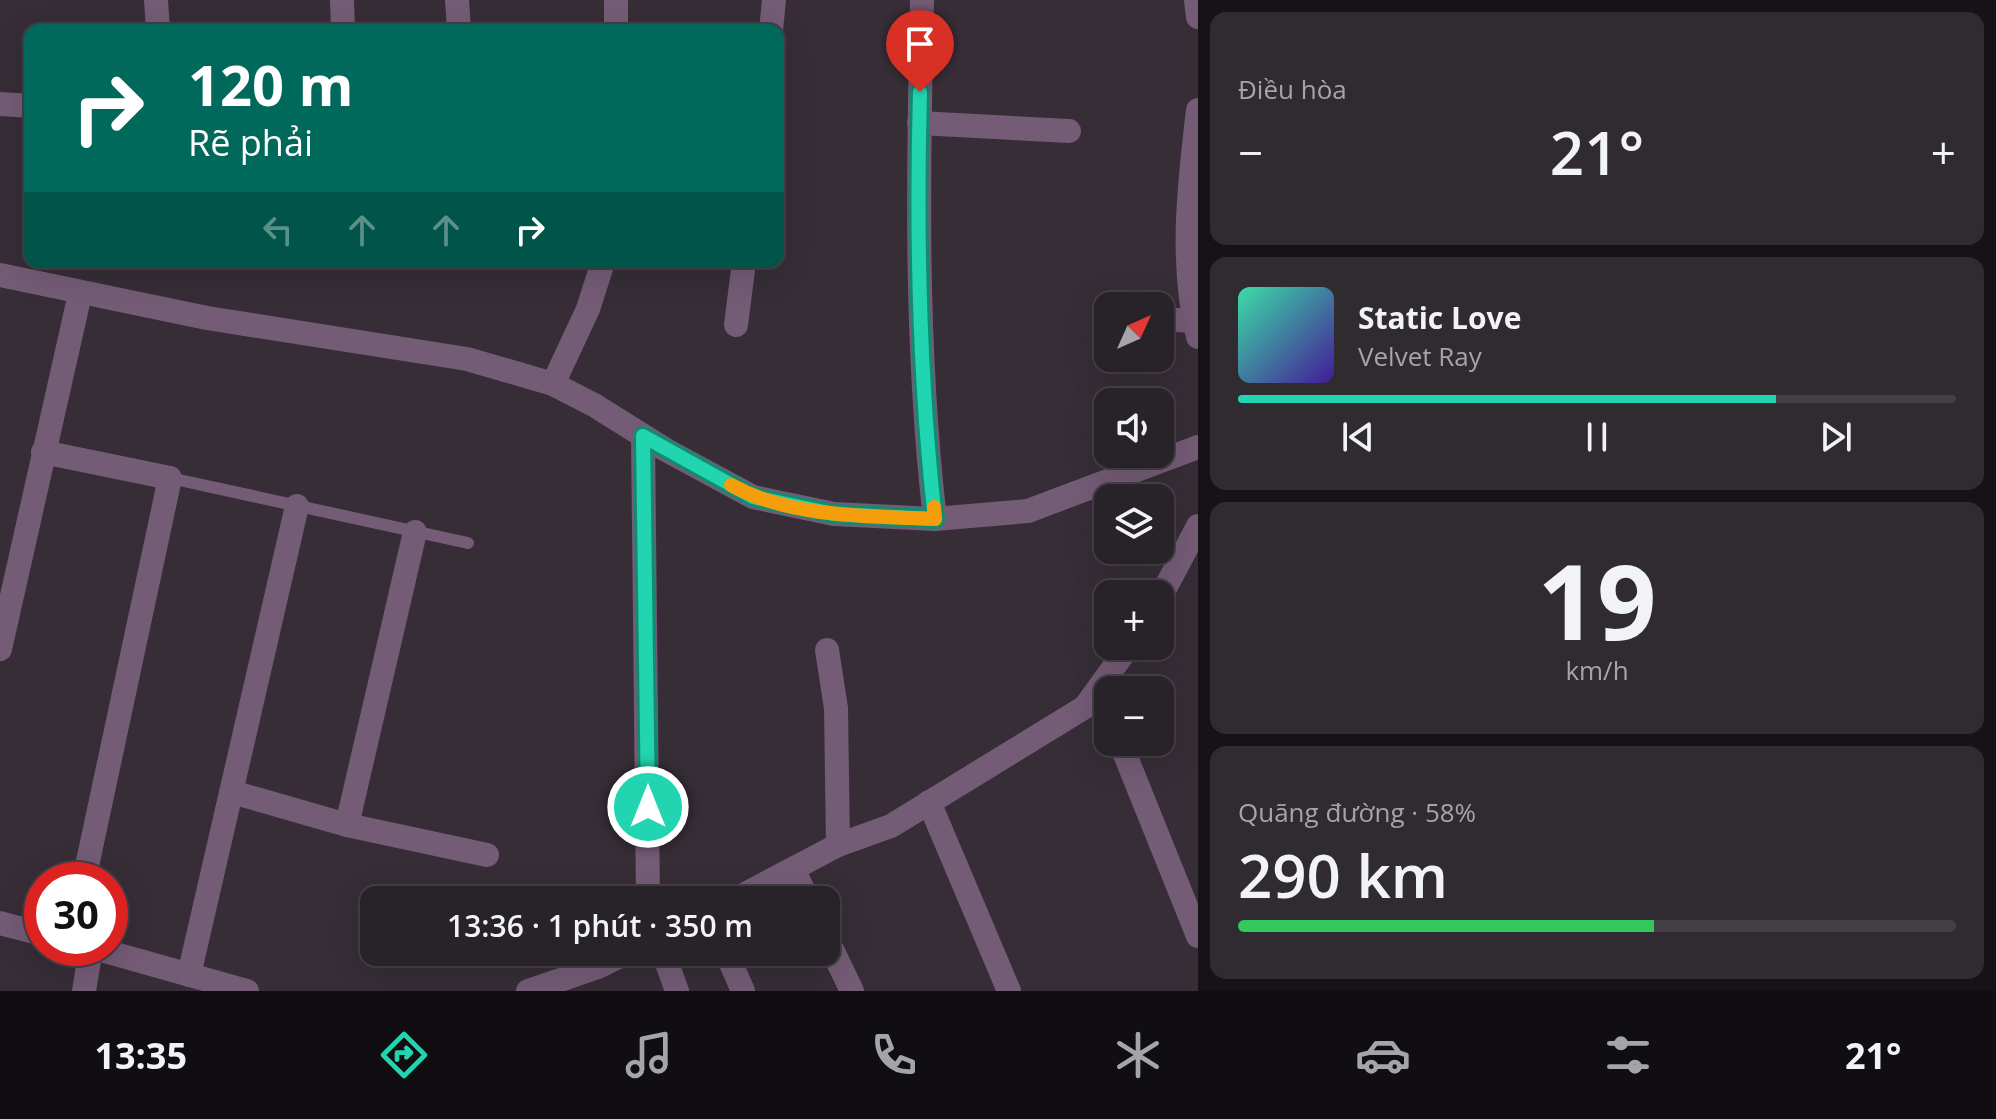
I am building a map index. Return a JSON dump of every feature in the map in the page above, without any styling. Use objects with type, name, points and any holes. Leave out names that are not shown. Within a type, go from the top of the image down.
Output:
[{"type":"street","points":[[156,0],[158,24]]},
{"type":"street","points":[[342,0],[343,24]]},
{"type":"street","points":[[457,0],[459,24]]},
{"type":"street","points":[[616,0],[616,24]]},
{"type":"street","points":[[772,24],[774,0]]},
{"type":"street","points":[[922,0],[917,200],[924,422],[935,519]]},
{"type":"street","points":[[1196,0],[1198,17]]},
{"type":"street","points":[[0,104],[24,106]]},
{"type":"street","points":[[1174,323],[1196,329],[1188,258],[1188,204],[1198,110]]},
{"type":"street","points":[[919,123],[1069,131]]},
{"type":"street","points":[[553,384],[588,309],[601,268]]},
{"type":"street","points":[[736,325],[743,268]]},
{"type":"street","points":[[0,275],[80,294],[467,359],[553,384],[753,497],[834,514],[935,519],[1028,511],[1198,447]]},
{"type":"street","points":[[0,649],[80,294]]},
{"type":"street","points":[[643,436],[648,886]]},
{"type":"street","points":[[43,452],[170,478],[88,862]]},
{"type":"street","points":[[187,983],[297,506]]},
{"type":"street","points":[[347,825],[415,532]]},
{"type":"street","points":[[1193,536],[1198,569]]},
{"type":"street","points":[[1170,580],[1193,536]]},
{"type":"street","points":[[827,650],[836,708],[838,845]]},
{"type":"street","points":[[763,886],[838,845],[891,826],[1085,707],[1094,695]]},
{"type":"street","points":[[1126,756],[1198,936]]},
{"type":"street","points":[[232,792],[347,825],[487,855]]},
{"type":"street","points":[[929,802],[1009,991]]},
{"type":"street","points":[[794,871],[801,886]]},
{"type":"street","points":[[0,923],[24,929]]},
{"type":"street","points":[[128,961],[187,983],[247,991]]},
{"type":"street","points":[[84,991],[89,966]]},
{"type":"street","points":[[528,991],[575,984],[605,966]]},
{"type":"street","points":[[668,966],[677,991]]},
{"type":"street","points":[[732,966],[743,991]]},
{"type":"street","points":[[840,966],[852,991]]},
{"type":"lane","points":[[170,478],[468,543]]},
{"type":"slow traffic","points":[[731,485],[753,497],[834,514],[935,519],[934,507]]},
{"type":"route","points":[[648,807],[643,436],[753,497],[834,514],[935,519],[924,422],[917,200],[920,92]]}]
